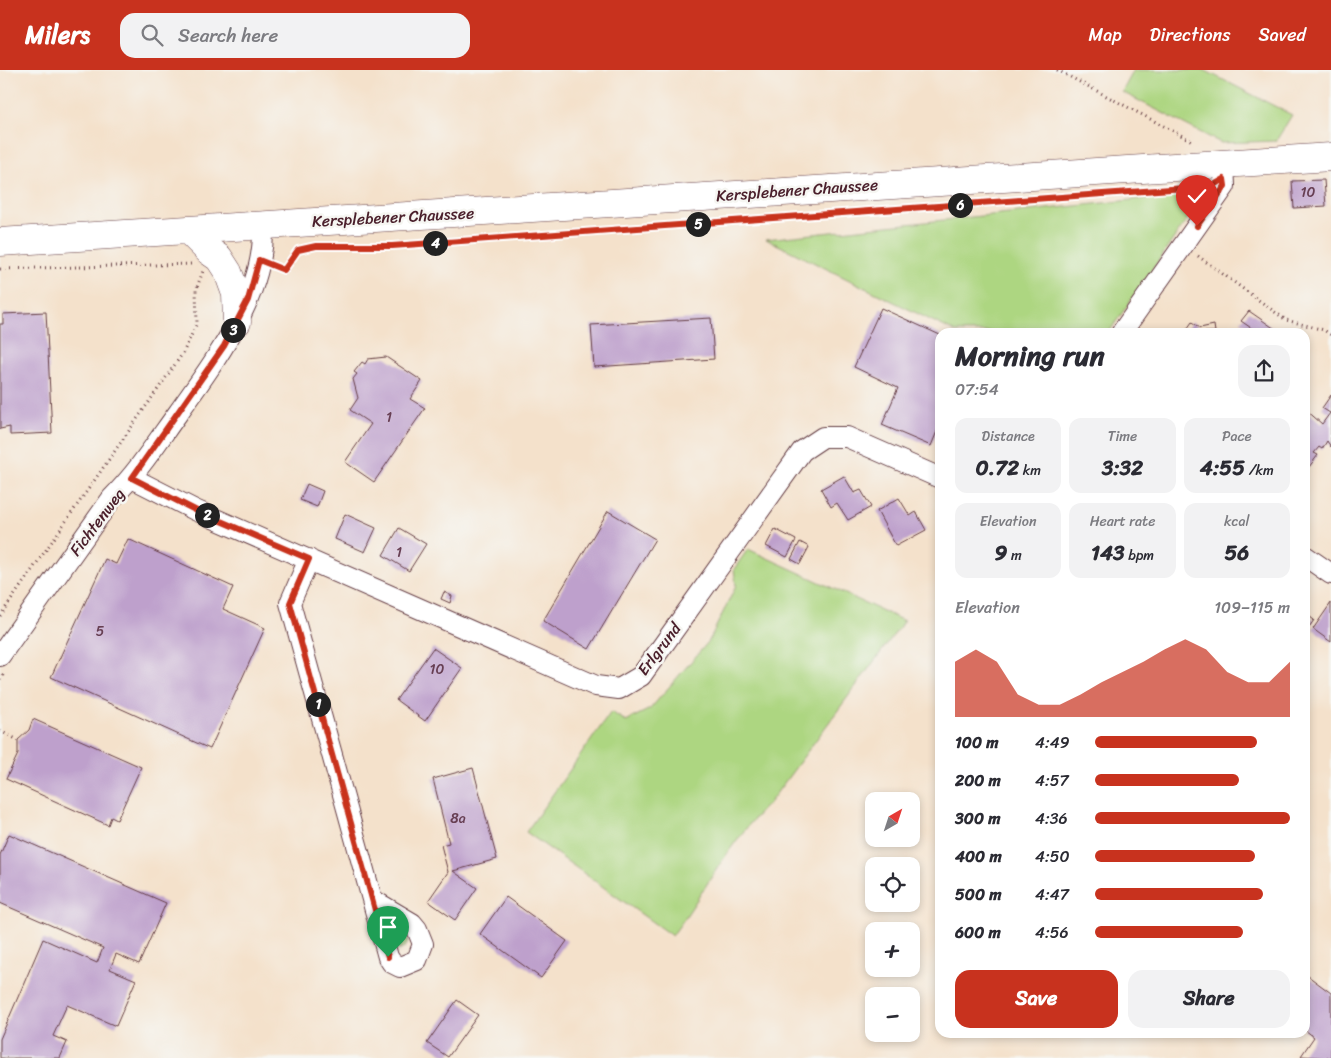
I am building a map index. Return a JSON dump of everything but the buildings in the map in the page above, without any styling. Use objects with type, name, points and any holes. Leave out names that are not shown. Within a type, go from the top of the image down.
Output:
[{"type":"main road","name":"Kersplebener Chaussee","points":[[0,242],[1331,157]]},
{"type":"main road","points":[[188,230],[208,251],[214,261],[228,272],[236,294],[237,322]]},
{"type":"street","points":[[1125,328],[1225,186],[1224,163]]},
{"type":"street","name":"Fichtenweg","points":[[0,656],[112,498],[132,478],[224,346],[248,300],[264,239],[263,225]]},
{"type":"street","name":"Erlgrund","points":[[132,478],[195,510],[596,686],[619,689],[641,676],[802,451],[822,437],[847,437],[935,476]]},
{"type":"street","points":[[309,559],[290,603],[373,900]]},
{"type":"street","points":[[1310,559],[1331,574]]},
{"type":"path","points":[[1057,70],[1200,146],[1224,163]]},
{"type":"path","points":[[259,260],[284,270],[298,250],[316,246],[392,246],[926,207]]},
{"type":"path","points":[[1183,245],[1286,320],[1324,330],[1331,335]]},
{"type":"path","points":[[0,269],[214,261]]},
{"type":"path","points":[[0,616],[183,354],[197,323],[196,290],[202,274],[214,261]]},
{"type":"path","points":[[0,731],[18,740]]},
{"type":"green space","points":[[1134,70],[1204,70],[1292,115],[1276,141],[1221,143],[1122,92]]},
{"type":"green space","points":[[1206,192],[1112,328],[947,328],[766,239]]},
{"type":"green space","points":[[748,549],[904,621],[770,802],[730,850],[672,936],[526,832],[611,712],[626,721],[650,709],[709,641],[736,586],[734,569]]},
{"type":"green space","points":[[394,924],[405,932],[408,940],[405,947],[400,950],[393,947],[388,928]]},
{"type":"route","points":[[388,957],[290,603],[309,559],[195,510],[132,478],[224,346],[248,300],[259,260],[284,270],[298,250],[316,246],[392,246],[1212,186],[1224,179],[1225,186],[1197,226]]}]
